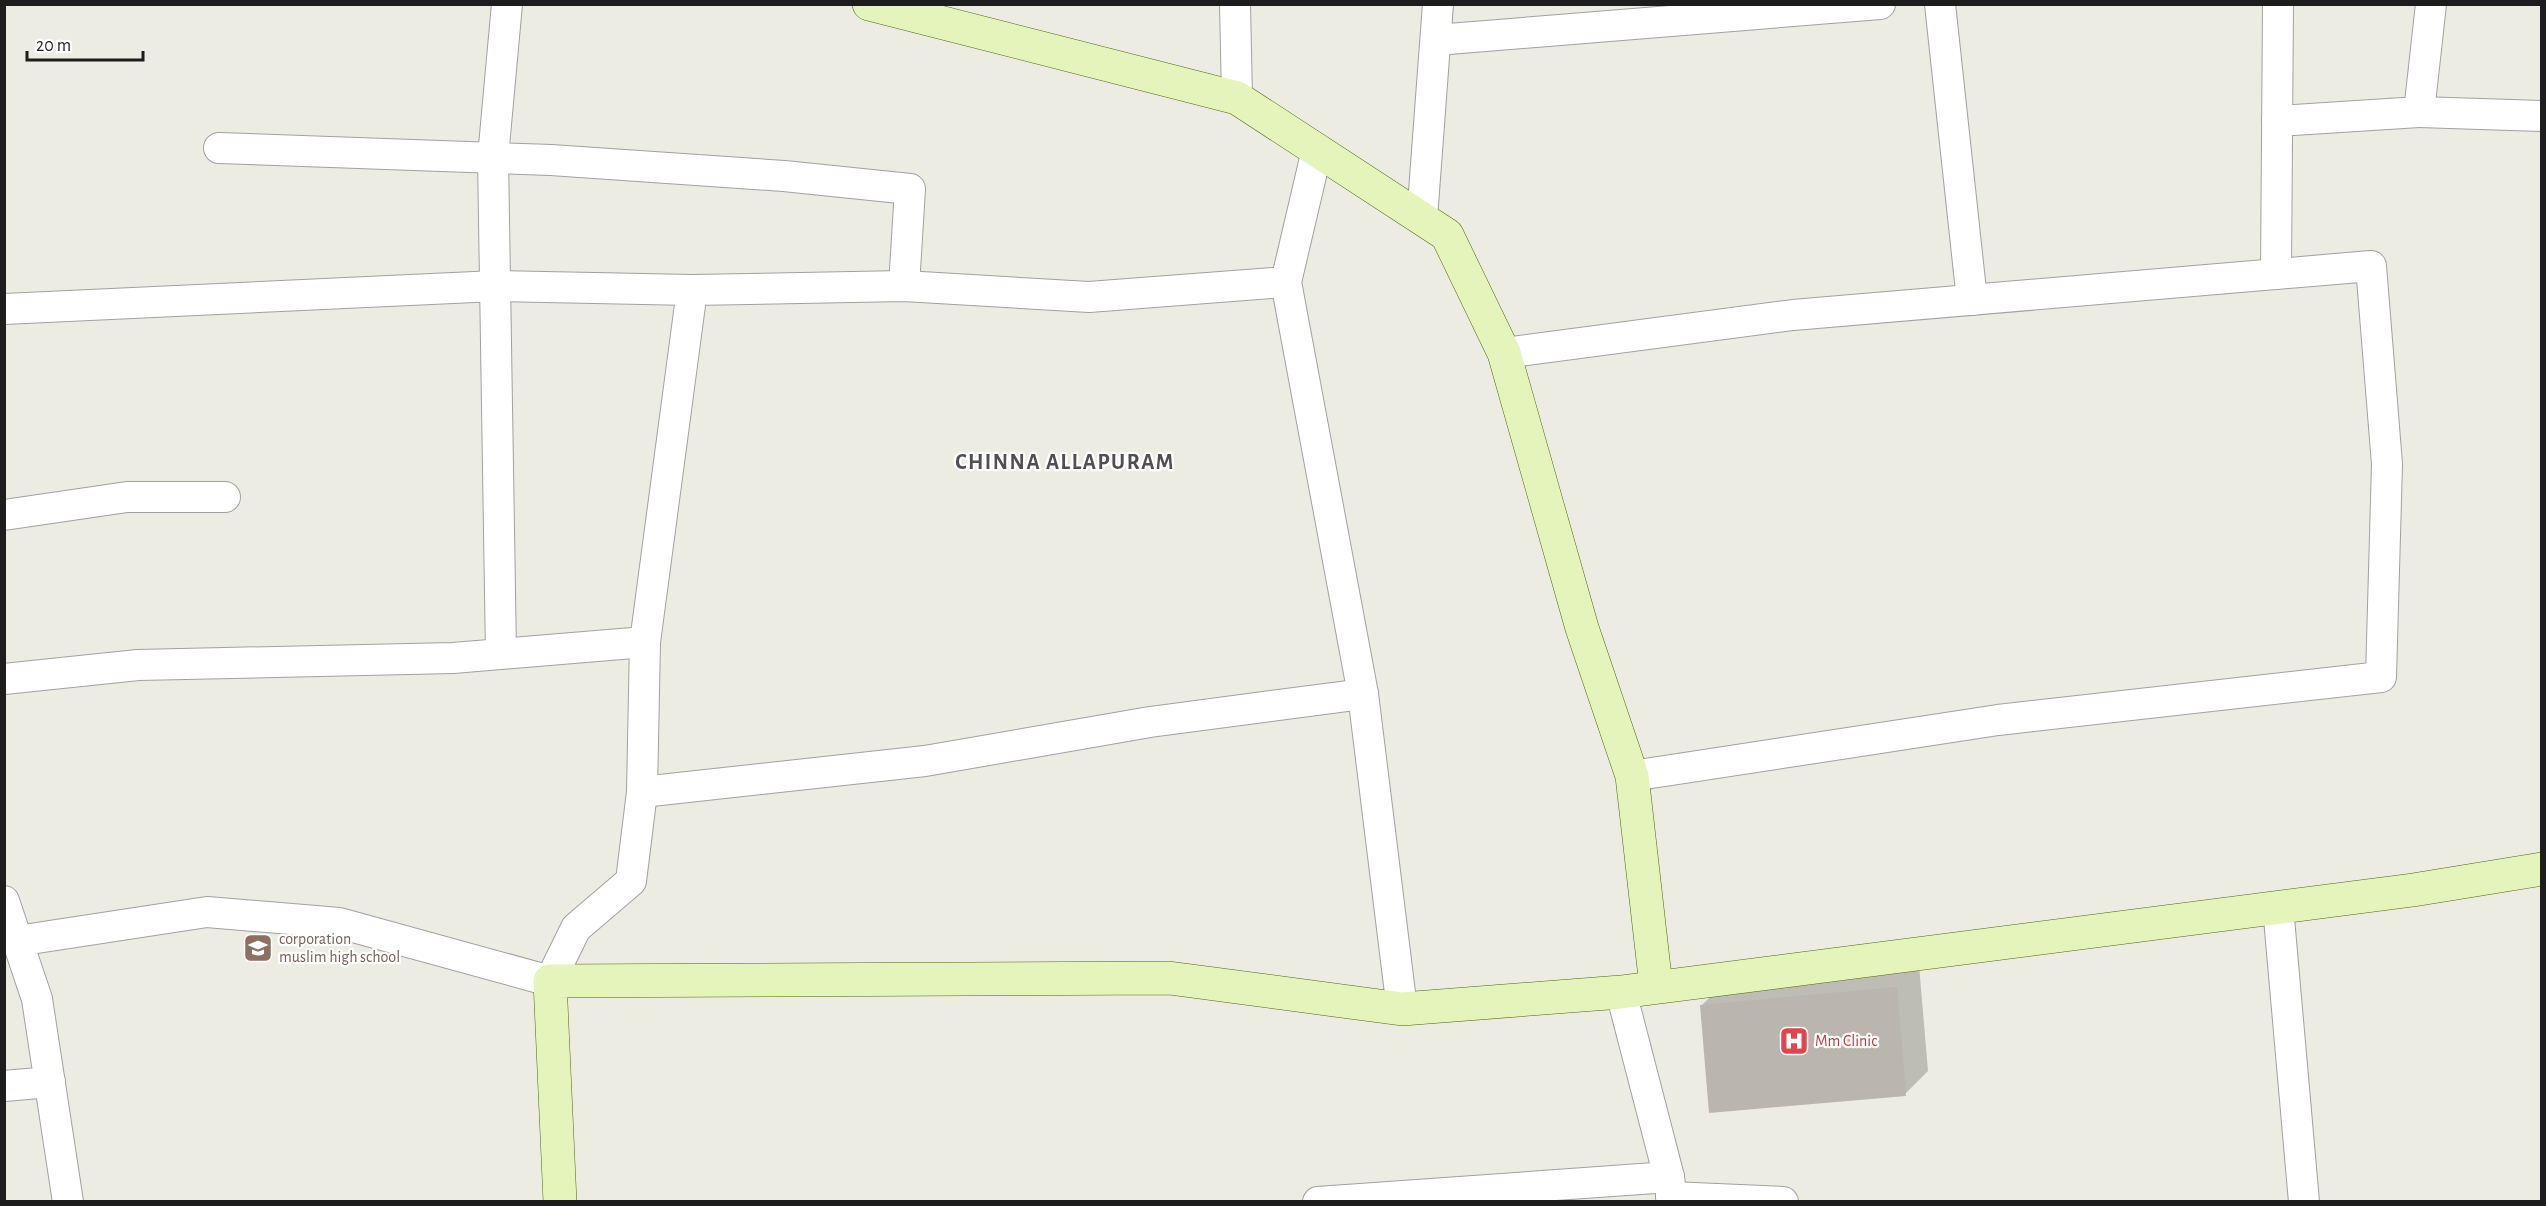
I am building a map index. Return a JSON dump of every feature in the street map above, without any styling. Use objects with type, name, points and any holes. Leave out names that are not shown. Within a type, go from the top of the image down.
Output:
[{"type":"street","points":[[501,654],[493,158],[507,4]]},
{"type":"street","points":[[869,4],[1237,98],[1447,235],[1504,353],[1582,627],[1632,776],[1656,986]]},
{"type":"street","points":[[1235,4],[1237,98]]},
{"type":"street","points":[[1422,218],[1438,4]]},
{"type":"street","points":[[1436,40],[1880,4]]},
{"type":"street","points":[[1940,4],[1972,300]]},
{"type":"street","points":[[2276,274],[2278,4]]},
{"type":"street","points":[[2419,112],[2431,4]]},
{"type":"street","points":[[2277,121],[2419,112],[2541,116]]},
{"type":"street","points":[[219,148],[493,158],[784,176],[910,189],[904,286]]},
{"type":"street","points":[[1317,150],[1286,282],[1363,694],[1402,1009]]},
{"type":"street","points":[[1504,353],[1793,315],[2371,266],[2388,464],[2381,677],[1998,720],[1632,776]]},
{"type":"street","points":[[4,309],[496,286],[692,290],[904,286],[1089,297],[1286,282]]},
{"type":"street","points":[[560,1202],[550,981],[576,928],[632,880],[642,792],[645,642],[692,290]]},
{"type":"street","points":[[4,514],[127,497],[225,497]]},
{"type":"street","points":[[4,679],[138,665],[453,658],[645,642]]},
{"type":"street","points":[[642,792],[925,761],[1150,722],[1363,694]]},
{"type":"street","points":[[17,941],[207,912],[339,923],[550,981],[1169,978],[1402,1009],[1621,992],[2413,890],[2541,868]]},
{"type":"street","points":[[4,902],[37,999],[68,1202]]},
{"type":"street","points":[[2278,907],[2304,1202]]},
{"type":"street","points":[[1621,992],[1671,1192]]},
{"type":"street","points":[[4,1086],[50,1082]]},
{"type":"street","points":[[1318,1202],[1671,1192],[1783,1202]]},
{"type":"building","points":[[1897,987],[1906,1096],[1709,1113],[1700,1005]]},
{"type":"place","name":"corporation muslim high school","points":[[258,948]]},
{"type":"place","name":"Mm Clinic","points":[[1794,1041]]},
{"type":"district","name":"CHINNA ALLAPURAM","points":[[1065,462]]}]
